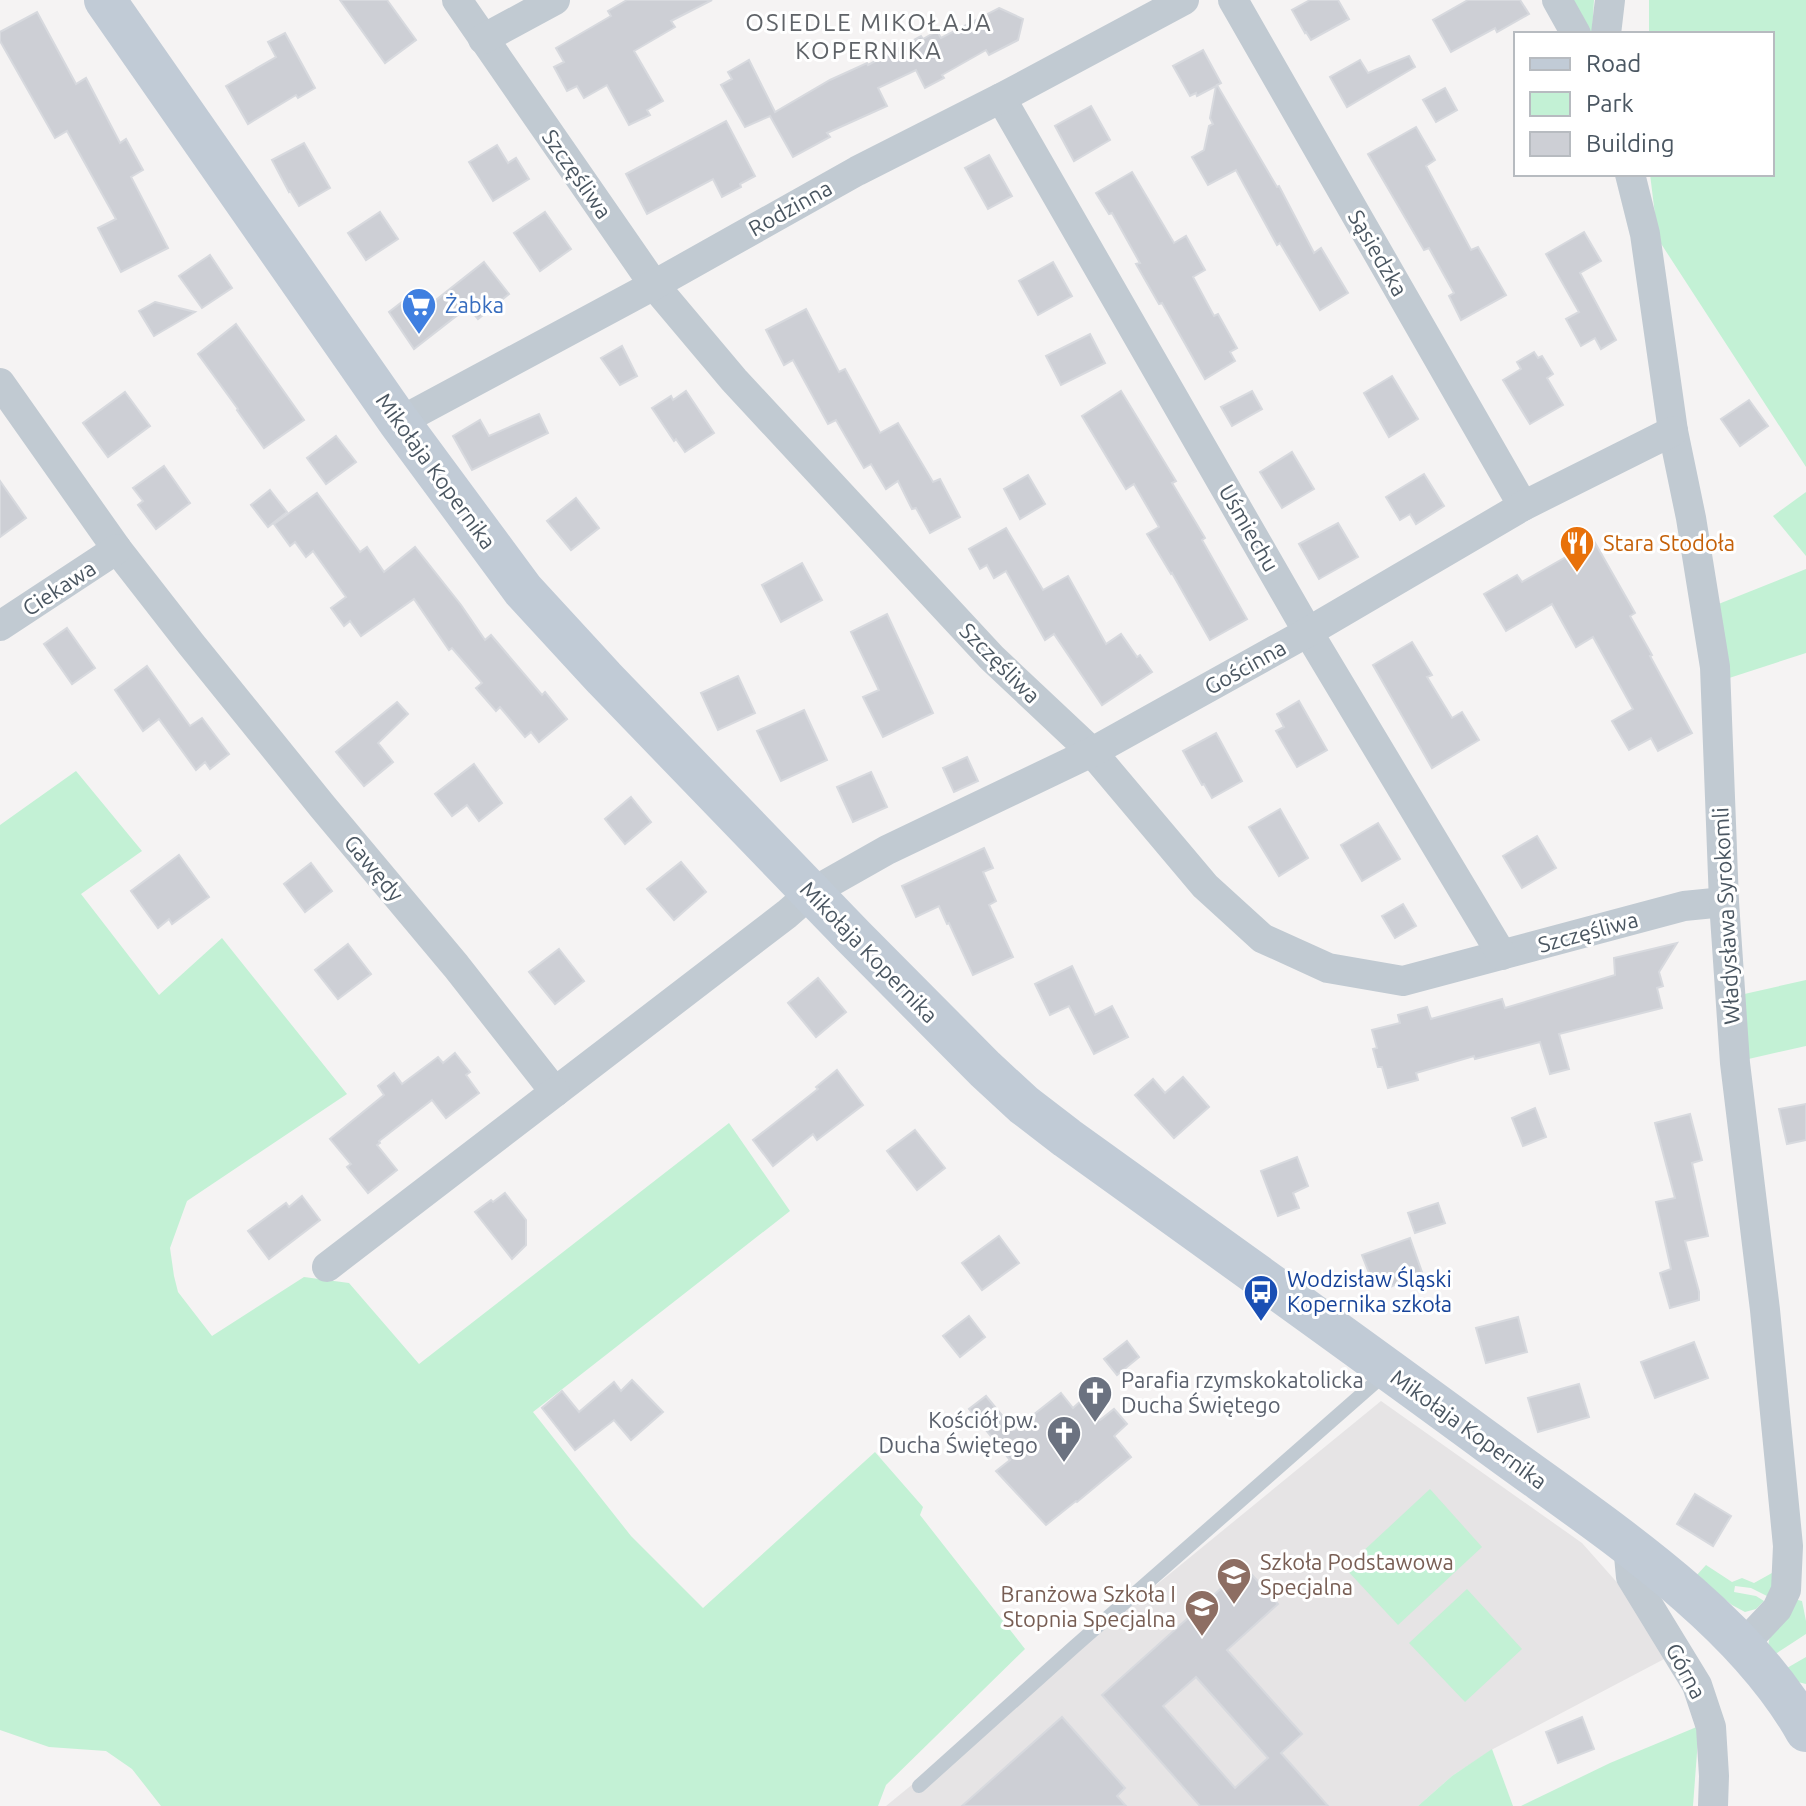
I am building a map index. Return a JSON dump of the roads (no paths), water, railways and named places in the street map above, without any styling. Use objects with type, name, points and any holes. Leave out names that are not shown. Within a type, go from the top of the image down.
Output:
[{"type":"street","name":"Mikołaja Kopernika","points":[[105,0],[399,422],[523,590],[811,893],[1024,1105],[1628,1545],[1696,1600],[1770,1678],[1806,1731]]},
{"type":"street","name":"Szczęśliwa","points":[[457,0],[654,285],[734,380],[992,658],[1092,752],[1205,886],[1262,938],[1328,968],[1403,981],[1684,906],[1724,902]]},
{"type":"street","points":[[483,39],[555,0]]},
{"type":"street","name":"Rodzinna","points":[[399,422],[654,285],[857,171],[1184,0]]},
{"type":"street","name":"Sąsiedzka","points":[[1233,0],[1523,506]]},
{"type":"street","points":[[1557,0],[1575,32]]},
{"type":"street","points":[[1606,32],[1610,0]]},
{"type":"street","name":"Uśmiechu","points":[[1001,98],[1308,632],[1502,955]]},
{"type":"street","name":"Władysława Syrokomli","points":[[1630,176],[1645,234],[1673,431],[1691,518],[1715,667],[1724,902],[1735,1063],[1765,1310],[1788,1546],[1786,1590],[1777,1609],[1742,1646]]},
{"type":"street","name":"Gawędy","points":[[0,383],[117,549],[555,1092]]},
{"type":"street","name":"Gościnna","points":[[811,893],[887,850],[1092,752],[1308,632],[1523,506],[1673,431]]},
{"type":"street","name":"Ciekawa","points":[[0,626],[117,549]]},
{"type":"street","points":[[327,1267],[811,893]]},
{"type":"street","name":"Górna","points":[[1628,1545],[1631,1577],[1697,1685],[1707,1713],[1711,1727],[1713,1806]]},
{"type":"lane","points":[[919,1786],[1389,1370]]},
{"type":"place","name":"Żabka","points":[[419,336]]},
{"type":"place","name":"Stara Stodoła","points":[[1577,574]]},
{"type":"place","name":"Wodzisław Śląski Kopernika szkoła","points":[[1261,1323]]},
{"type":"place","name":"Parafia rzymskokatolicka Ducha Świętego","points":[[1095,1424]]},
{"type":"place","name":"Kościół pw. Ducha Świętego","points":[[1064,1464]]},
{"type":"place","name":"Szkoła Podstawowa Specjalna","points":[[1234,1606]]},
{"type":"place","name":"Branżowa Szkoła I Stopnia Specjalna","points":[[1202,1638]]},
{"type":"district","name":"OSIEDLE MIKOŁAJA KOPERNIKA","points":[[869,37]]}]
